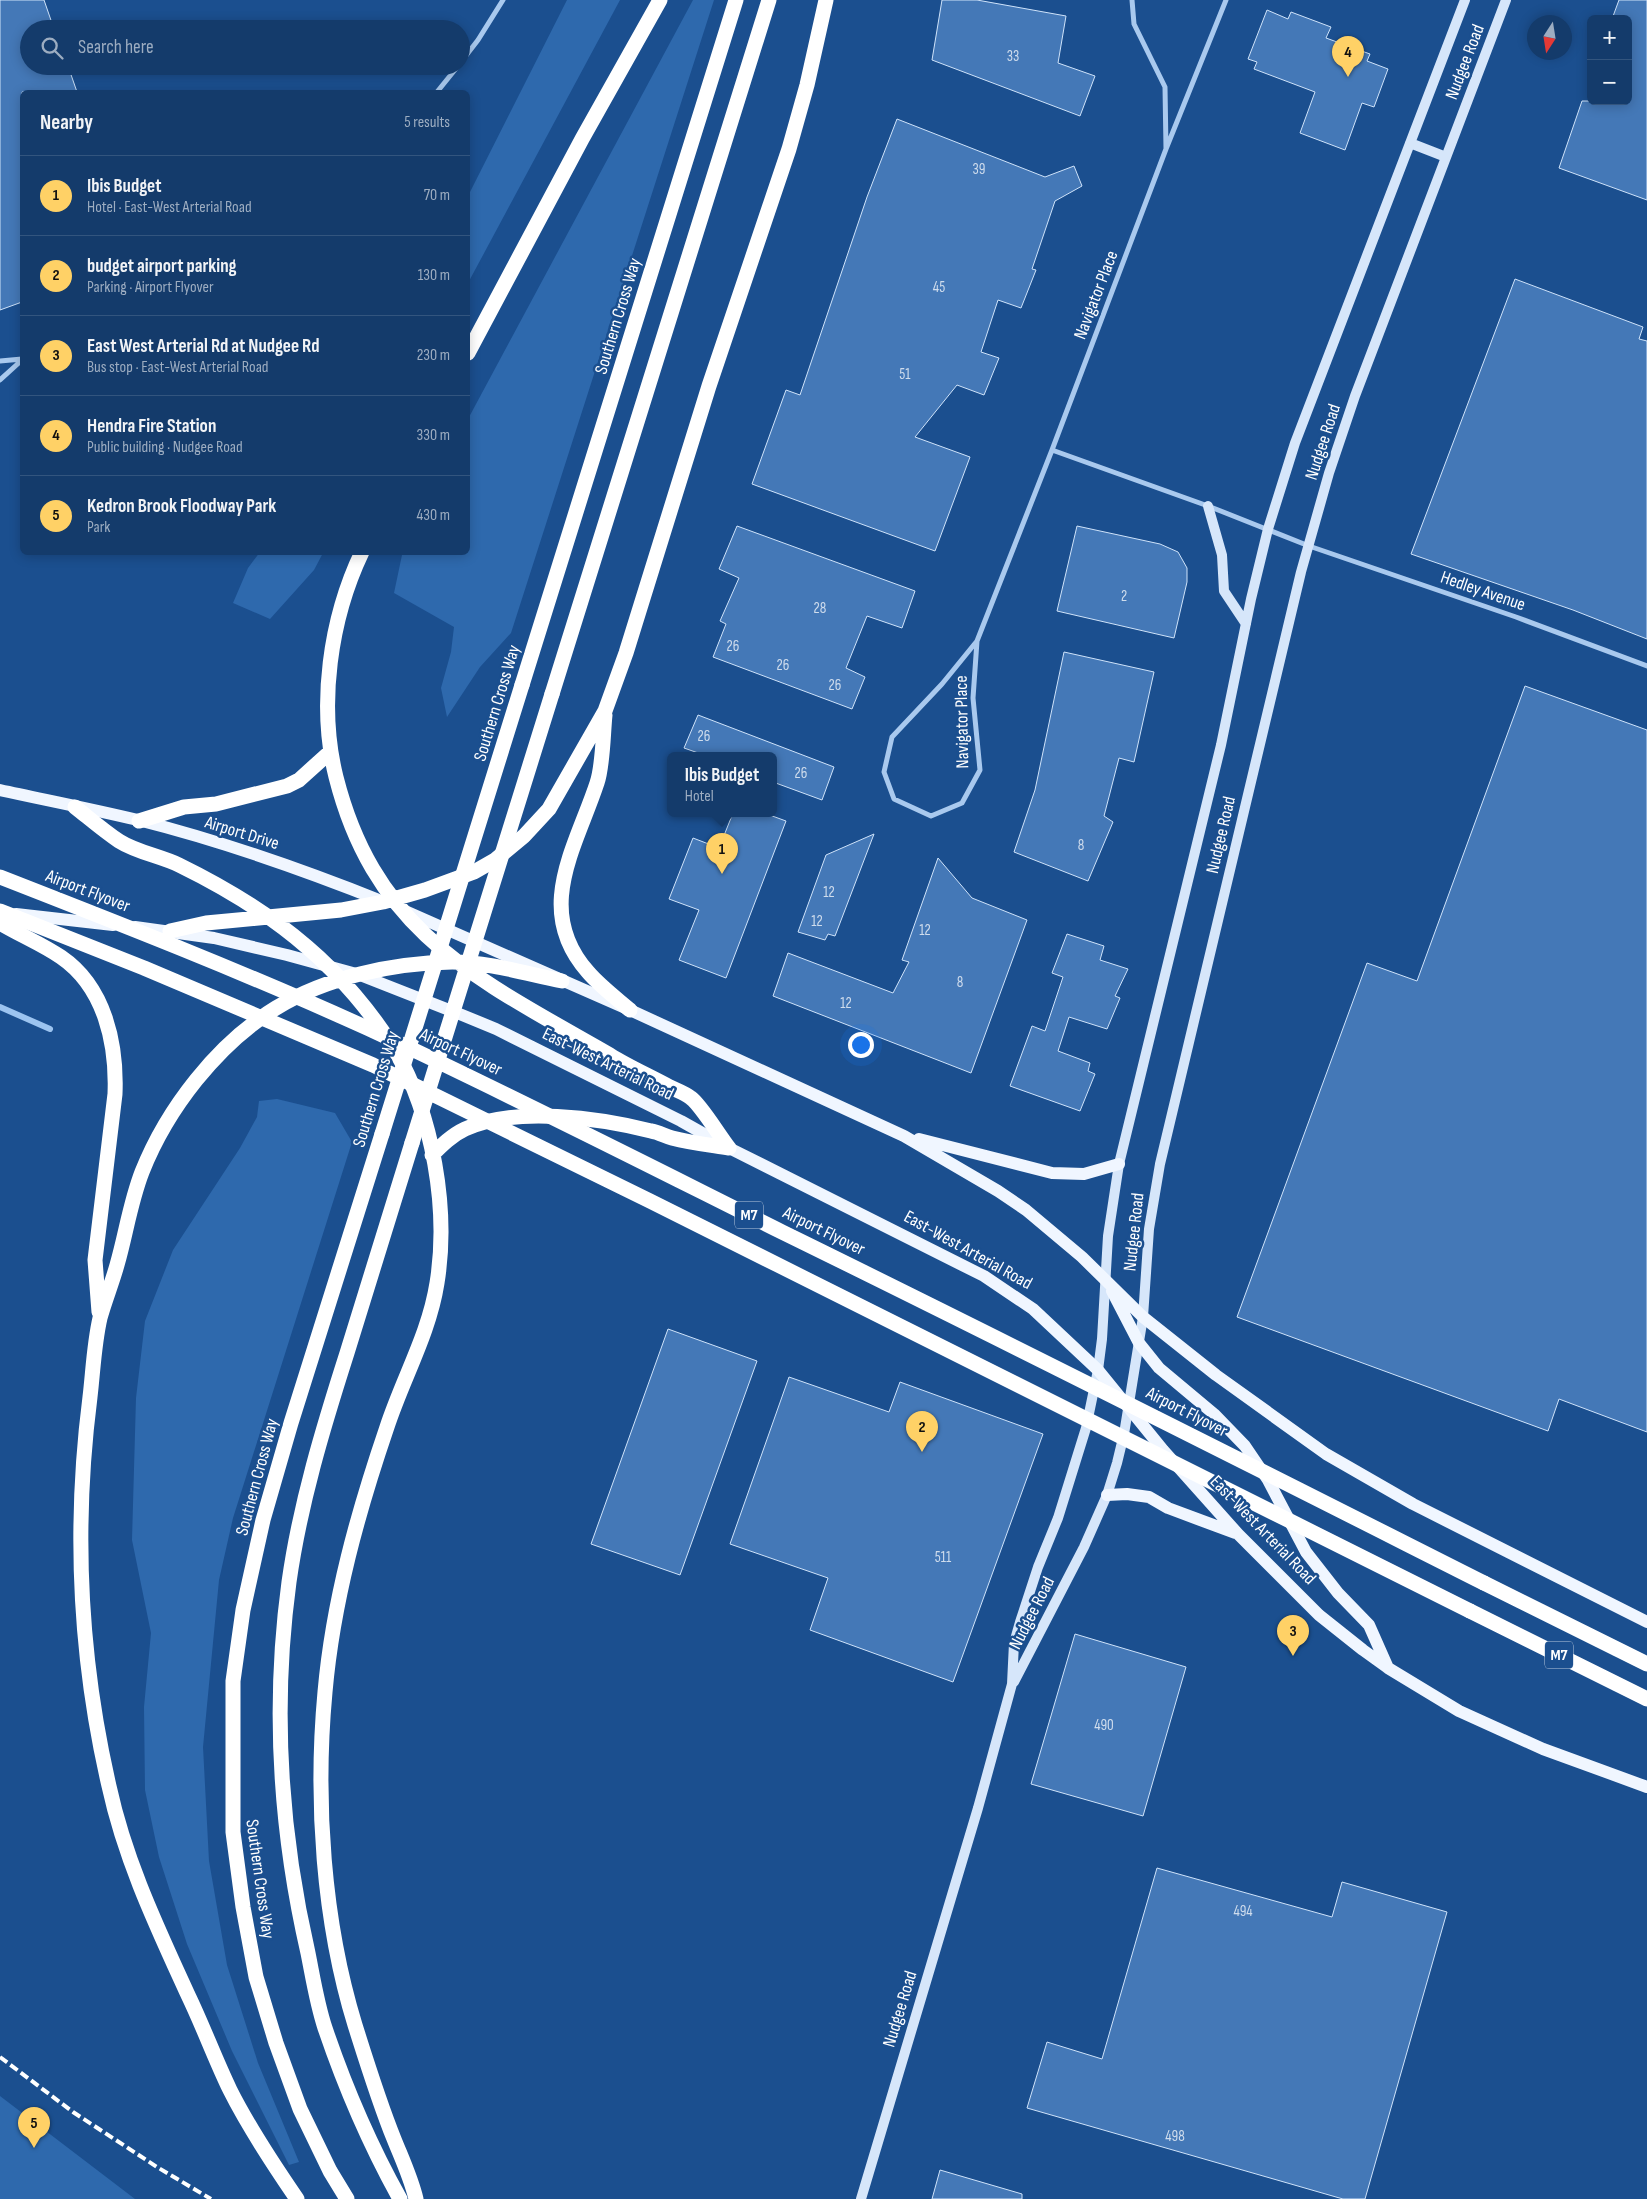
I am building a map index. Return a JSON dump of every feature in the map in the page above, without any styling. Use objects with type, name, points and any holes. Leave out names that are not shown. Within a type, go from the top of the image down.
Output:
[{"type":"highway","points":[[470,349],[582,139],[660,0]]},
{"type":"highway","name":"Southern Cross Way","points":[[347,2199],[330,2171],[300,2108],[276,2043],[256,1977],[243,1908],[233,1832],[232,1755],[233,1681],[245,1601],[264,1520],[286,1440],[736,0]]},
{"type":"highway","name":"Southern Cross Way","points":[[400,2199],[382,2167],[348,2090],[324,2026],[290,1866],[281,1780],[279,1721],[289,1582],[302,1513],[324,1426],[769,0]]},
{"type":"highway","points":[[170,931],[206,923],[341,910],[392,903],[474,872],[494,860],[524,836],[549,809],[605,711],[626,653],[709,386],[789,149],[807,85],[826,0]]},
{"type":"highway","points":[[361,555],[345,598],[335,634],[328,702],[330,752],[344,806],[356,839],[392,903],[427,938],[456,962],[494,988],[614,1058],[692,1098],[729,1148]]},
{"type":"highway","points":[[605,711],[598,781],[562,881],[561,908],[567,935],[579,959],[597,981],[630,1010]]},
{"type":"highway","points":[[139,820],[184,807],[216,804],[288,786],[299,780],[330,752]]},
{"type":"highway","points":[[75,807],[122,843],[174,862],[236,896],[299,940],[326,966],[374,1021],[396,1053],[416,1096],[432,1155],[442,1221],[437,1283],[424,1335],[388,1422],[359,1510],[336,1618],[325,1688],[321,1752],[322,1818],[338,1957],[358,2032],[394,2138],[412,2180],[416,2199]]},
{"type":"highway","name":"Airport Flyover","points":[[0,877],[164,941],[251,978],[364,1027],[487,1085],[1064,1371],[1647,1664]]},
{"type":"highway","name":"M7","points":[[0,911],[144,968],[373,1065],[668,1210],[1647,1699]]},
{"type":"highway","points":[[0,923],[55,954],[76,970],[100,1005],[111,1035],[116,1074],[115,1094],[95,1260],[100,1321]]},
{"type":"highway","points":[[297,2199],[252,2132],[229,2089],[142,1893],[110,1791],[94,1716],[84,1645],[80,1574],[83,1456],[100,1321],[118,1262],[132,1200],[163,1127],[199,1075],[214,1059],[260,1019],[290,1000],[340,981],[415,964],[456,962],[486,966],[562,982]]},
{"type":"highway","points":[[432,1155],[450,1138],[465,1129],[506,1118],[537,1117],[596,1120],[653,1131],[673,1138],[729,1148]]},
{"type":"main road","name":"Nudgee Road","points":[[860,2199],[978,1808],[1012,1684],[1014,1643],[1038,1567],[1072,1474],[1088,1420],[1098,1370],[1108,1236],[1119,1164],[1220,745],[1268,529],[1295,443],[1465,0]]},
{"type":"main road","name":"Nudgee Road","points":[[1012,1684],[1034,1646],[1084,1547],[1107,1495],[1124,1434],[1144,1317],[1149,1230],[1160,1164],[1298,582],[1355,396],[1506,0]]},
{"type":"main road","points":[[1410,143],[1446,157]]},
{"type":"main road","points":[[1208,506],[1222,555],[1224,590],[1246,624]]},
{"type":"main road","name":"Airport Drive","points":[[0,790],[139,820],[263,857],[392,903],[562,982]]},
{"type":"main road","points":[[0,911],[170,931],[243,944],[360,975]]},
{"type":"main road","name":"East-West Arterial Road","points":[[360,975],[504,1033],[984,1276],[1033,1309],[1098,1370],[1238,1534],[1320,1615],[1388,1668],[1459,1711],[1496,1729],[1576,1762],[1647,1787]]},
{"type":"main road","points":[[562,982],[630,1010],[904,1136],[998,1191],[1026,1210],[1057,1235],[1106,1279],[1144,1317],[1216,1375],[1326,1454],[1412,1504],[1647,1622]]},
{"type":"main road","points":[[904,1136],[1052,1173],[1084,1174],[1119,1164]]},
{"type":"main road","points":[[1106,1279],[1139,1343],[1159,1368],[1214,1414],[1245,1446],[1268,1480],[1306,1552],[1338,1593],[1368,1625],[1388,1668]]},
{"type":"main road","points":[[1107,1495],[1128,1494],[1149,1497],[1168,1508],[1238,1534]]},
{"type":"street","points":[[470,50],[503,0]]},
{"type":"street","name":"Navigator Place","points":[[1132,0],[1134,24],[1165,87],[1166,149]]},
{"type":"street","name":"Navigator Place","points":[[977,641],[942,684],[892,737],[884,772],[894,799],[932,816],[962,803],[980,770],[973,698],[977,641],[1052,450],[1166,149],[1226,0]]},
{"type":"street","points":[[439,90],[451,75]]},
{"type":"street","points":[[0,361],[20,360]]},
{"type":"street","points":[[0,380],[20,362]]},
{"type":"street","points":[[1052,450],[1208,506],[1309,546]]},
{"type":"street","name":"Hedley Avenue","points":[[1309,546],[1516,617],[1647,666]]},
{"type":"shaded area","points":[[567,0],[620,0],[470,279],[470,192]]},
{"type":"shaded area","points":[[693,0],[714,0],[511,633],[480,667],[447,717],[441,688],[451,652],[454,627],[394,593],[402,555],[470,555],[470,415]]},
{"type":"shaded area","points":[[258,555],[322,555],[314,570],[270,619],[233,603],[248,568]]},
{"type":"shaded area","points":[[277,1099],[335,1113],[352,1142],[233,1518],[219,1580],[203,1747],[209,1861],[227,1965],[258,2063],[299,2162],[289,2165],[232,2051],[187,1944],[159,1857],[145,1790],[144,1707],[151,1633],[132,1540],[136,1398],[145,1321],[173,1250],[240,1148],[257,1117],[259,1101]]},
{"type":"shaded area","points":[[0,2096],[135,2199],[0,2199]]},
{"type":"building","points":[[0,0],[44,0],[51,20],[20,20],[20,75],[71,75],[76,90],[20,90],[20,303],[0,310]]},
{"type":"building","points":[[942,0],[977,0],[1066,16],[1058,63],[1095,76],[1080,116],[932,60]]},
{"type":"building","points":[[1619,0],[1647,0],[1647,200],[1559,168],[1582,101],[1587,101],[1587,105],[1632,105],[1632,15],[1613,15]]},
{"type":"building","points":[[1267,10],[1288,19],[1291,12],[1331,27],[1326,38],[1370,54],[1367,61],[1388,69],[1374,107],[1362,103],[1345,150],[1300,133],[1315,92],[1254,69],[1257,62],[1248,59]]},
{"type":"building","points":[[897,119],[1045,177],[1074,166],[1082,186],[1055,201],[1032,269],[1036,270],[1021,308],[998,300],[981,352],[999,358],[984,395],[957,385],[915,437],[970,457],[935,551],[752,484],[786,390],[800,395],[867,197]]},
{"type":"building","points":[[1515,279],[1643,327],[1639,339],[1647,341],[1647,639],[1573,610],[1411,554]]},
{"type":"building","points":[[737,526],[915,591],[902,628],[867,616],[846,668],[865,677],[852,709],[713,657],[726,624],[720,621],[739,578],[719,569]]},
{"type":"building","points":[[1077,526],[1160,544],[1178,552],[1187,568],[1187,582],[1174,638],[1057,611]]},
{"type":"building","points":[[1064,652],[1154,672],[1134,762],[1119,758],[1104,816],[1113,822],[1088,881],[1014,852],[1035,790]]},
{"type":"building","points":[[1525,686],[1647,730],[1647,1432],[1559,1399],[1548,1431],[1237,1317],[1367,963],[1417,981]]},
{"type":"building","points":[[698,715],[834,767],[822,800],[777,783],[777,752],[695,752],[684,748]]},
{"type":"building","points":[[731,817],[775,817],[786,821],[726,978],[679,960],[699,910],[669,899],[693,838],[719,848]]},
{"type":"building","points":[[874,834],[835,936],[828,934],[825,940],[798,932],[826,855]]},
{"type":"building","points":[[938,858],[972,898],[1027,920],[971,1073],[773,996],[788,953],[893,993],[909,962],[902,960]]},
{"type":"building","points":[[1067,934],[1104,946],[1100,960],[1128,969],[1115,996],[1120,998],[1107,1029],[1069,1017],[1058,1051],[1090,1063],[1088,1071],[1095,1074],[1080,1111],[1010,1086],[1032,1026],[1045,1031],[1063,977],[1052,973]]},
{"type":"building","points":[[668,1329],[757,1361],[680,1575],[591,1544]]},
{"type":"building","points":[[789,1377],[889,1412],[900,1382],[1043,1434],[953,1682],[810,1630],[828,1578],[730,1544]]},
{"type":"building","points":[[1075,1634],[1186,1667],[1143,1816],[1031,1784]]},
{"type":"building","points":[[1157,1868],[1332,1917],[1342,1882],[1447,1912],[1365,2199],[1343,2199],[1027,2108],[1047,2042],[1102,2059]]},
{"type":"building","points":[[940,2170],[1022,2194],[1022,2199],[932,2199]]},
{"type":"waterway","points":[[0,1007],[50,1029]]},
{"type":"railway","points":[[0,2057],[73,2112],[157,2167],[211,2199]]},
{"type":"place","name":"Hendra Fire Station","points":[[1348,77]]},
{"type":"place","name":"Ibis Budget","points":[[722,874]]},
{"type":"place","name":"budget airport parking","points":[[922,1452]]},
{"type":"place","name":"East West Arterial Rd at Nudgee Rd","points":[[1293,1656]]},
{"type":"place","name":"Kedron Brook Floodway Park","points":[[34,2148]]}]
